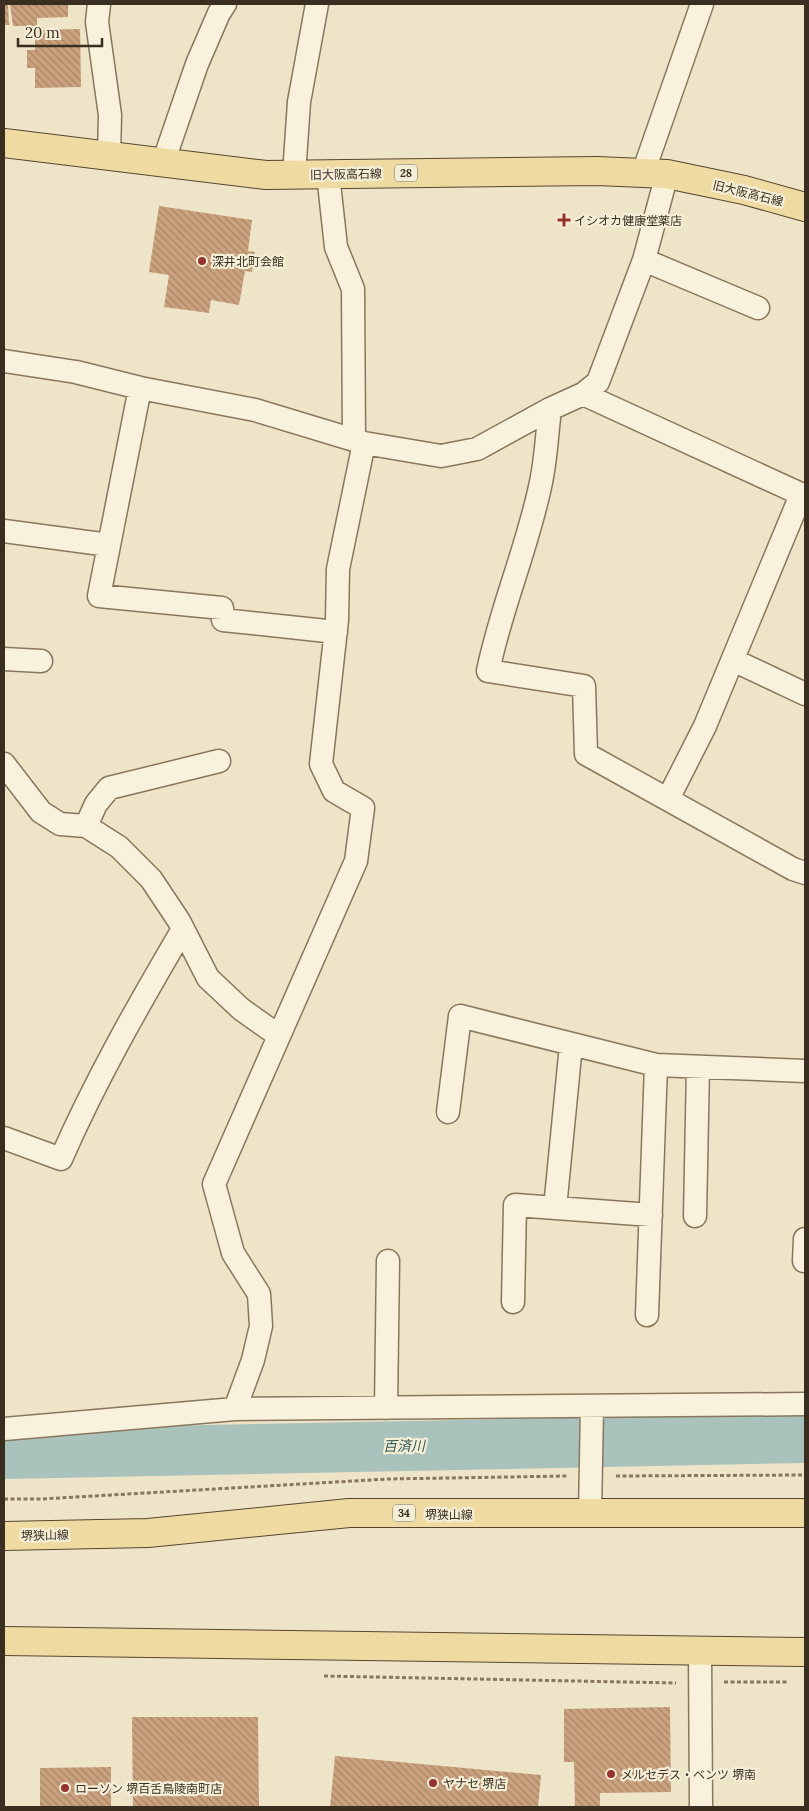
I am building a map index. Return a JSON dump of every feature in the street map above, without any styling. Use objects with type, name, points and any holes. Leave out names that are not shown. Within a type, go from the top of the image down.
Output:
[{"type":"main road","name":"旧大阪高石線","points":[[4,143],[266,175],[597,171],[655,174],[744,190],[805,207]]},
{"type":"main road","name":"堺狭山線","points":[[4,1536],[148,1533],[349,1513],[805,1513]]},
{"type":"main road","points":[[4,1641],[805,1652]]},
{"type":"street","points":[[99,4],[97,22],[110,115],[109,156]]},
{"type":"street","points":[[163,162],[197,64],[225,4]]},
{"type":"street","points":[[294,175],[299,102],[317,4]]},
{"type":"street","points":[[4,361],[76,372],[140,388],[255,410],[359,441],[441,456],[477,449],[583,394],[598,382],[644,260],[655,174],[702,4]]},
{"type":"street","points":[[235,1409],[253,1360],[261,1326],[259,1294],[233,1253],[214,1184],[356,861],[363,808],[334,791],[321,764],[336,632],[338,569],[359,441],[353,289],[336,248],[328,174]]},
{"type":"street","points":[[644,260],[758,308]]},
{"type":"street","points":[[140,388],[99,596],[222,608],[223,620],[336,632]]},
{"type":"street","points":[[583,394],[803,496],[705,726],[668,800]]},
{"type":"street","points":[[550,410],[541,482],[519,564],[495,637],[488,671],[584,686],[586,754],[792,869],[805,873]]},
{"type":"street","points":[[4,531],[109,546]]},
{"type":"street","points":[[4,659],[41,661]]},
{"type":"street","points":[[733,660],[805,694]]},
{"type":"street","points":[[86,826],[96,804],[109,788],[220,761]]},
{"type":"street","points":[[4,764],[41,812],[60,824],[86,826],[119,847],[151,878],[183,929],[208,978],[241,1009],[279,1036]]},
{"type":"street","points":[[4,1138],[61,1159],[78,1118],[128,1023],[183,929]]},
{"type":"street","points":[[448,1112],[460,1016],[571,1046],[656,1065],[805,1071]]},
{"type":"street","points":[[555,1208],[571,1046]]},
{"type":"street","points":[[647,1315],[656,1065]]},
{"type":"street","points":[[695,1216],[698,1067]]},
{"type":"street","points":[[513,1302],[516,1205],[651,1215]]},
{"type":"street","points":[[804,1262],[805,1239]]},
{"type":"street","points":[[386,1408],[388,1260]]},
{"type":"street","points":[[4,1429],[235,1409],[386,1408],[592,1412],[805,1404]]},
{"type":"street","points":[[590,1514],[592,1412]]},
{"type":"street","points":[[700,1652],[700,1807]]},
{"type":"path","points":[[4,1499],[9,1499]]},
{"type":"path","points":[[321,1676],[680,1683]]},
{"type":"path","points":[[720,1682],[796,1682]]},
{"type":"building","points":[[4,4],[8,4],[9,25],[4,25]]},
{"type":"building","points":[[10,4],[68,4],[68,17],[37,18],[37,26],[13,26]]},
{"type":"building","points":[[80,29],[81,87],[35,88],[35,68],[27,68],[27,50],[35,50],[35,30]]},
{"type":"building","name":"深井北町会館","points":[[159,206],[252,220],[248,251],[255,252],[252,272],[245,271],[239,305],[211,300],[209,313],[164,307],[169,275],[149,272]]},
{"type":"building","points":[[670,1707],[671,1792],[600,1793],[600,1807],[575,1807],[574,1762],[564,1762],[564,1709]]},
{"type":"building","points":[[132,1717],[258,1717],[259,1807],[133,1807]]},
{"type":"building","points":[[335,1756],[541,1775],[538,1807],[330,1807]]},
{"type":"building","points":[[111,1767],[111,1807],[40,1807],[40,1768]]},
{"type":"waterway","name":"百済川","points":[[4,1454],[805,1438]]},
{"type":"place","name":"イシオカ健康堂薬店","points":[[564,220]]},
{"type":"place","name":"深井北町会館","points":[[202,261]]},
{"type":"place","name":"メルセデス・ベンツ 堺南","points":[[611,1774]]},
{"type":"place","name":"ヤナセ 堺店","points":[[433,1783]]},
{"type":"place","name":"ローソン 堺百舌鳥陵南町店","points":[[65,1788]]}]
